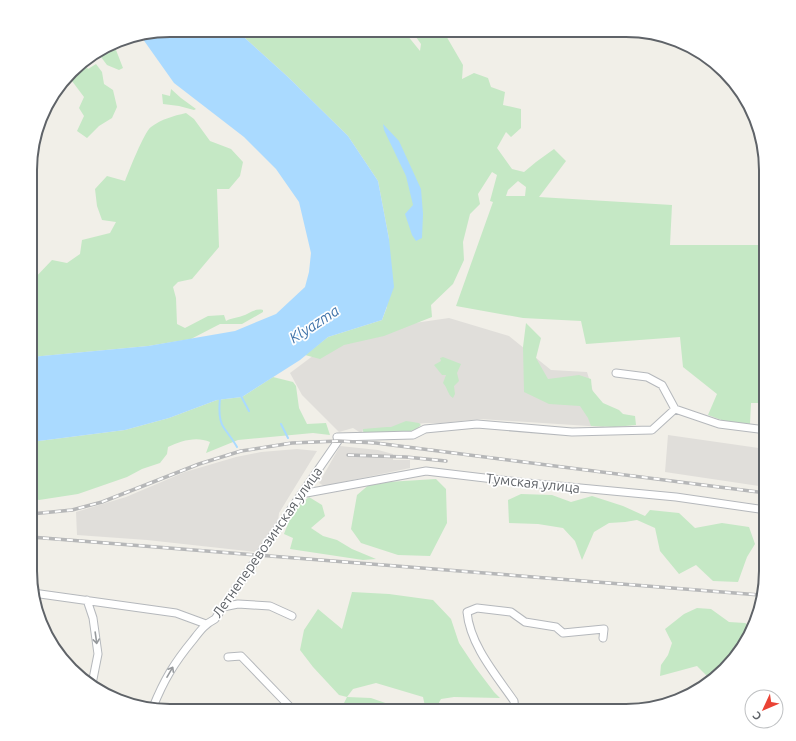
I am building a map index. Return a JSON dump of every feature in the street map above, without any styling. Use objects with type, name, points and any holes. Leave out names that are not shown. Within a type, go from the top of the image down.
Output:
[{"type":"street","points":[[616,373],[647,377],[662,385],[676,409],[719,424],[759,429]]},
{"type":"street","name":"Летнеперевозинская улица","points":[[155,703],[176,660],[206,624],[215,619],[338,441],[338,437],[413,435],[425,428],[477,424],[572,432],[652,430],[676,409]]},
{"type":"street","name":"Тумская улица","points":[[301,494],[426,471],[676,497],[759,509]]},
{"type":"street","points":[[39,594],[176,613],[206,624]]},
{"type":"street","points":[[86,600],[93,618],[98,654],[93,679]]},
{"type":"street","points":[[223,607],[238,604],[270,606],[292,616]]},
{"type":"street","points":[[514,704],[475,639],[468,623],[468,612],[476,608],[511,612],[525,622],[556,627],[564,633],[604,629],[603,638]]},
{"type":"street","points":[[228,657],[241,656],[287,704]]},
{"type":"shaded area","points":[[449,318],[509,336],[551,370],[587,372],[604,427],[481,419],[425,423],[371,431],[364,429],[361,433],[353,428],[339,432],[302,395],[290,373],[330,343],[387,327]]},
{"type":"shaded area","points":[[668,435],[759,448],[759,486],[665,472]]},
{"type":"shaded area","points":[[340,446],[378,450],[393,454],[393,460],[410,460],[410,468],[324,486],[319,483]]},
{"type":"shaded area","points":[[297,449],[317,451],[279,513],[278,521],[257,552],[147,540],[77,535],[76,512],[126,497],[185,472],[236,457],[261,452]]},
{"type":"green space","points":[[244,37],[409,37],[420,51],[421,44],[416,37],[447,37],[463,65],[462,79],[474,73],[488,78],[491,87],[505,92],[503,105],[521,109],[521,128],[511,137],[506,132],[497,148],[512,169],[524,172],[554,149],[566,161],[539,197],[672,205],[670,245],[759,245],[759,403],[751,403],[750,424],[724,421],[708,415],[717,394],[683,367],[680,337],[586,344],[581,321],[523,318],[456,306],[493,202],[490,201],[497,175],[492,172],[478,194],[480,204],[470,214],[463,242],[464,260],[453,284],[431,305],[432,317],[384,336],[344,345],[320,359],[305,355],[328,337],[382,320],[387,307],[389,239],[378,181],[348,136],[288,77]],"holes":[[[518,181],[526,187],[525,196],[506,196],[508,190]]]},
{"type":"green space","points":[[115,49],[123,68],[119,70],[107,65],[101,57]]},
{"type":"green space","points":[[96,64],[102,72],[104,84],[113,90],[117,107],[112,118],[99,126],[87,138],[77,131],[84,116],[79,108],[84,97],[72,80],[87,67],[88,69]]},
{"type":"green space","points":[[171,89],[196,109],[194,110],[163,104],[162,94],[170,96]]},
{"type":"green space","points":[[186,113],[194,119],[210,141],[231,149],[243,162],[240,176],[229,189],[217,189],[219,247],[192,279],[178,282],[173,287],[176,298],[177,324],[185,328],[208,316],[224,315],[226,321],[257,310],[263,310],[263,312],[242,324],[220,324],[191,339],[148,346],[37,357],[37,276],[52,260],[67,263],[80,254],[82,240],[110,233],[116,222],[102,220],[97,206],[95,189],[107,176],[125,181],[148,130],[159,122]]},
{"type":"green space","points":[[526,323],[541,338],[536,358],[548,379],[579,375],[591,379],[592,390],[603,403],[619,410],[623,414],[635,416],[636,425],[615,427],[591,426],[588,418],[580,406],[549,404],[524,392],[523,347]]},
{"type":"green space","points":[[443,357],[461,364],[457,373],[459,381],[454,386],[455,394],[453,398],[443,383],[446,375],[442,375],[434,365],[441,361],[440,358]]},
{"type":"green space","points":[[273,377],[293,382],[296,386],[299,408],[307,424],[326,423],[330,435],[313,433],[238,440],[206,453],[210,442],[199,439],[189,440],[168,447],[167,454],[160,463],[142,469],[127,477],[78,494],[37,499],[37,441],[125,430],[169,418],[217,400],[242,397]]},
{"type":"green space","points":[[406,421],[419,423],[421,425],[414,430],[406,432],[389,432],[365,435],[363,431],[363,429],[391,427]]},
{"type":"green space","points":[[436,479],[446,489],[447,523],[430,556],[398,555],[361,543],[351,529],[357,495],[371,483]]},
{"type":"green space","points":[[521,494],[552,495],[571,502],[592,496],[623,506],[645,516],[650,510],[679,513],[695,528],[722,523],[749,527],[755,544],[747,557],[738,582],[713,581],[696,565],[679,574],[660,551],[655,528],[637,520],[609,523],[594,532],[582,560],[575,541],[563,528],[538,524],[509,523],[508,500]]},
{"type":"green space","points":[[309,497],[322,505],[325,516],[311,528],[323,536],[337,540],[352,549],[376,559],[363,560],[290,549],[293,538],[284,534],[294,513]]},
{"type":"green space","points":[[352,592],[389,594],[433,600],[451,619],[459,643],[475,667],[500,698],[454,697],[441,699],[438,704],[424,704],[423,697],[376,683],[353,689],[347,697],[339,695],[313,667],[300,650],[304,630],[318,609],[342,629]]},
{"type":"green space","points":[[697,608],[711,609],[729,622],[748,624],[731,652],[714,671],[707,676],[697,666],[660,676],[661,665],[668,655],[672,643],[665,629],[684,614]]},
{"type":"green space","points":[[347,697],[371,698],[388,704],[344,704]]},
{"type":"water","name":"Klyazma","points":[[162,37],[244,37],[288,77],[348,136],[378,181],[389,239],[394,287],[382,320],[328,337],[300,360],[242,397],[217,400],[169,418],[125,430],[37,441],[37,356],[148,346],[235,331],[276,314],[305,287],[309,272],[311,253],[299,202],[276,169],[244,137],[174,83],[144,40]]},
{"type":"water","points":[[383,124],[399,141],[421,189],[423,214],[422,238],[416,241],[412,235],[405,214],[413,205],[406,176],[384,130]]},
{"type":"waterway","points":[[241,396],[249,411]]},
{"type":"waterway","points":[[218,398],[220,399],[222,425],[237,447]]},
{"type":"waterway","points":[[281,424],[288,438]]},
{"type":"railway","points":[[37,513],[72,510],[102,502],[199,464],[241,451],[292,443],[338,441],[376,443],[759,492]]},
{"type":"railway","points":[[348,455],[406,457],[446,461]]},
{"type":"railway","points":[[37,537],[757,595]]}]
